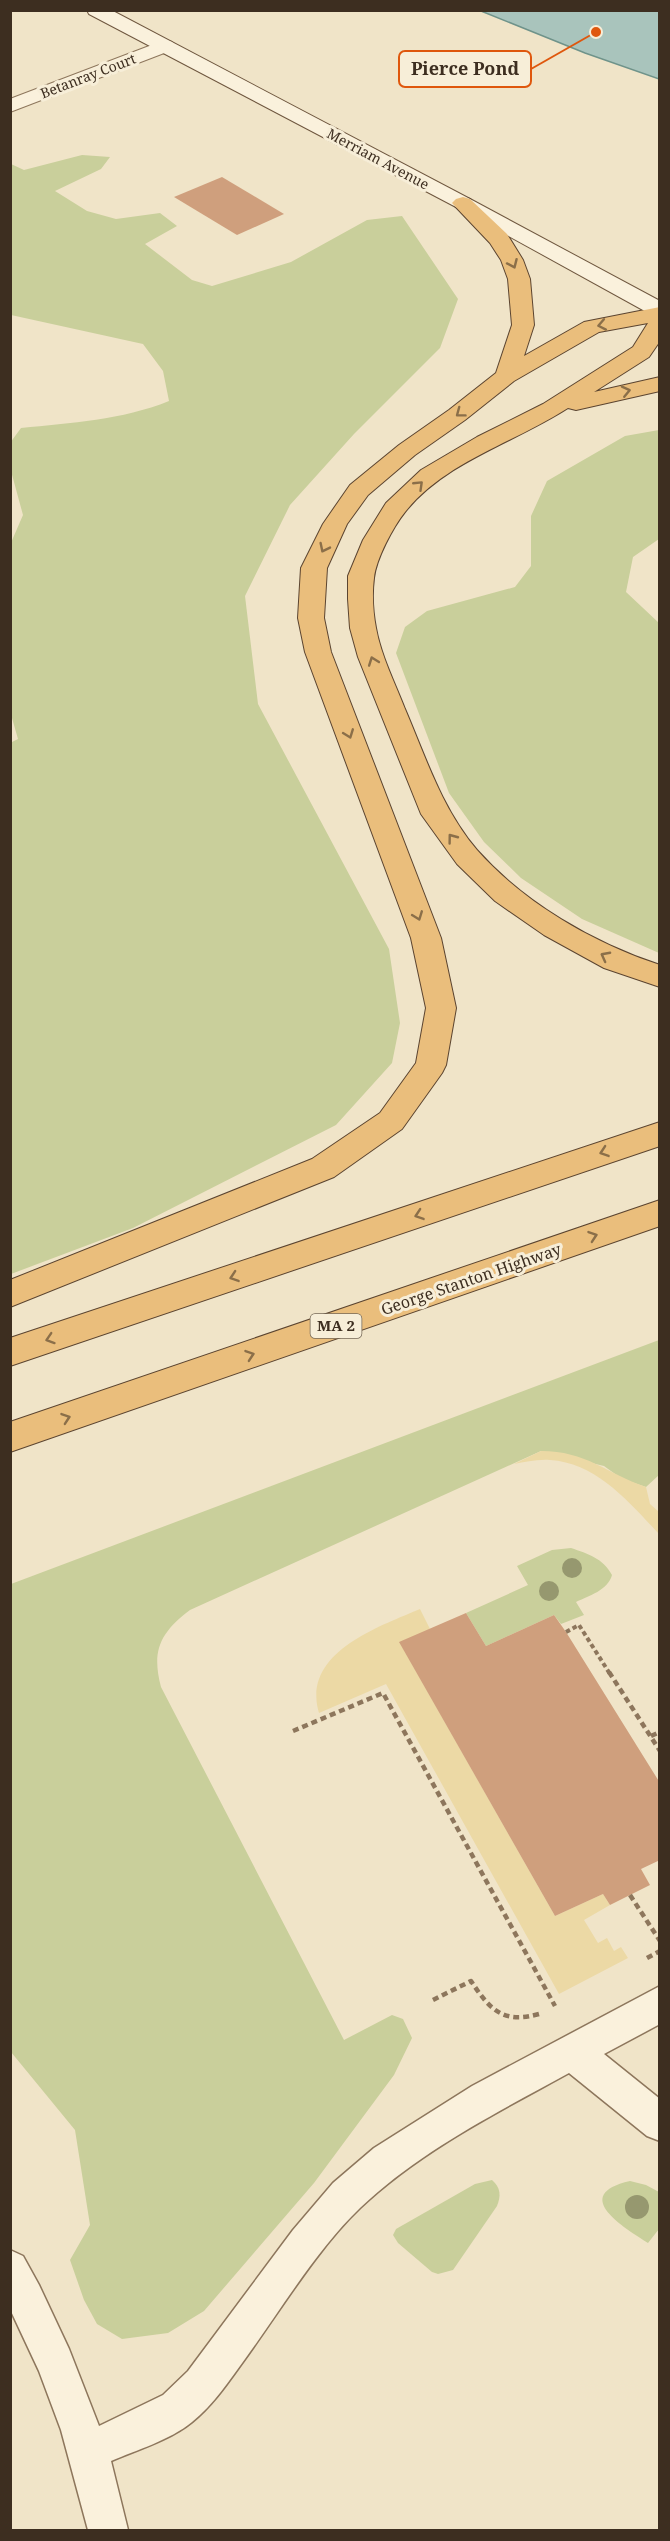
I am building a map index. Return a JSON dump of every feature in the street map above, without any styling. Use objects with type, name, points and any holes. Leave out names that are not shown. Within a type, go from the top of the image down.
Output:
[{"type":"highway","points":[[463,203],[499,239],[512,260],[519,279],[523,326],[506,376]]},
{"type":"highway","points":[[10,1294],[322,1168],[392,1121],[431,1065],[441,1008],[426,938],[318,652],[311,618],[314,568],[335,524],[359,489],[506,376],[592,327],[660,312]]},
{"type":"highway","points":[[660,322],[641,352],[551,409],[485,442],[430,475],[395,508],[375,540],[362,576],[363,628],[371,657],[435,814],[467,857],[505,894],[554,928],[614,961],[660,976]]},
{"type":"highway","points":[[551,409],[660,384]]},
{"type":"highway","points":[[10,1352],[660,1134]]},
{"type":"highway","name":"George Stanton Highway","points":[[10,1437],[321,1332],[660,1212]]},
{"type":"main road","name":"Merriam Avenue","points":[[96,10],[463,203],[660,312]]},
{"type":"main road","name":"Betanray Court","points":[[10,106],[165,46]]},
{"type":"lane","points":[[87,2451],[148,2425],[177,2409],[202,2385],[306,2243],[346,2196],[387,2161],[459,2114],[660,2004]]},
{"type":"lane","points":[[571,2051],[660,2123]]},
{"type":"lane","points":[[10,2269],[38,2319],[87,2451],[99,2488],[108,2530]]},
{"type":"path","points":[[566,1632],[579,1625],[660,1751]]},
{"type":"path","points":[[293,1731],[383,1693],[555,2006]]},
{"type":"path","points":[[651,1736],[660,1732]]},
{"type":"path","points":[[630,1895],[660,1941]]},
{"type":"path","points":[[639,1962],[660,1951]]},
{"type":"path","points":[[433,2000],[471,1981],[484,2002],[503,2015],[514,2018],[531,2017],[565,2001]]},
{"type":"green space","points":[[82,155],[110,157],[101,169],[55,191],[87,211],[116,219],[160,213],[177,226],[145,244],[192,280],[212,286],[291,262],[367,220],[402,216],[458,299],[440,348],[354,434],[290,505],[245,596],[258,704],[389,949],[400,1023],[392,1063],[336,1125],[133,1228],[11,1274],[10,743],[18,739],[10,711],[10,545],[23,515],[11,471],[10,443],[21,428],[115,417],[169,401],[163,371],[143,344],[11,315],[11,164],[24,170]]},
{"type":"green space","points":[[659,430],[659,539],[633,557],[626,592],[659,623],[659,953],[582,919],[521,878],[484,842],[449,793],[396,653],[405,627],[427,611],[515,587],[531,566],[531,516],[547,481],[625,436]]},
{"type":"green space","points":[[659,1340],[659,1475],[646,1487],[622,1479],[604,1466],[541,1451],[190,1610],[165,1634],[157,1662],[161,1687],[344,2040],[392,2015],[403,2019],[412,2038],[394,2075],[314,2183],[204,2311],[168,2333],[122,2339],[97,2324],[84,2300],[70,2260],[90,2225],[75,2130],[11,2052],[11,1584]]},
{"type":"green space","points":[[571,1548],[600,1561],[612,1575],[602,1589],[576,1602],[584,1615],[561,1624],[554,1615],[486,1646],[466,1613],[528,1585],[517,1566],[552,1550]]},
{"type":"green space","points":[[492,2180],[499,2192],[497,2206],[453,2270],[438,2274],[432,2272],[398,2243],[393,2235],[396,2229],[475,2184]]},
{"type":"green space","points":[[630,2181],[646,2185],[659,2192],[659,2229],[648,2243],[616,2220],[603,2203],[604,2194],[612,2187]]},
{"type":"sand","points":[[541,1451],[557,1452],[583,1459],[646,1487],[650,1504],[659,1512],[659,1534],[611,1486],[583,1468],[550,1460],[514,1464]]},
{"type":"sand","points":[[420,1609],[430,1629],[400,1643],[555,1916],[603,1894],[610,1905],[584,1920],[598,1943],[607,1938],[614,1951],[621,1947],[628,1958],[559,1994],[386,1684],[319,1713],[316,1692],[321,1674],[332,1658],[365,1634]]},
{"type":"water","points":[[481,11],[659,11],[659,79],[585,53]]},
{"type":"building","points":[[222,177],[284,214],[237,235],[174,197]]},
{"type":"building","points":[[466,1613],[486,1646],[554,1615],[566,1632],[660,1783],[660,1860],[641,1869],[650,1885],[610,1905],[603,1894],[555,1916],[399,1642]]},
{"type":"place","name":"Pierce Pond","points":[[596,32]]}]
